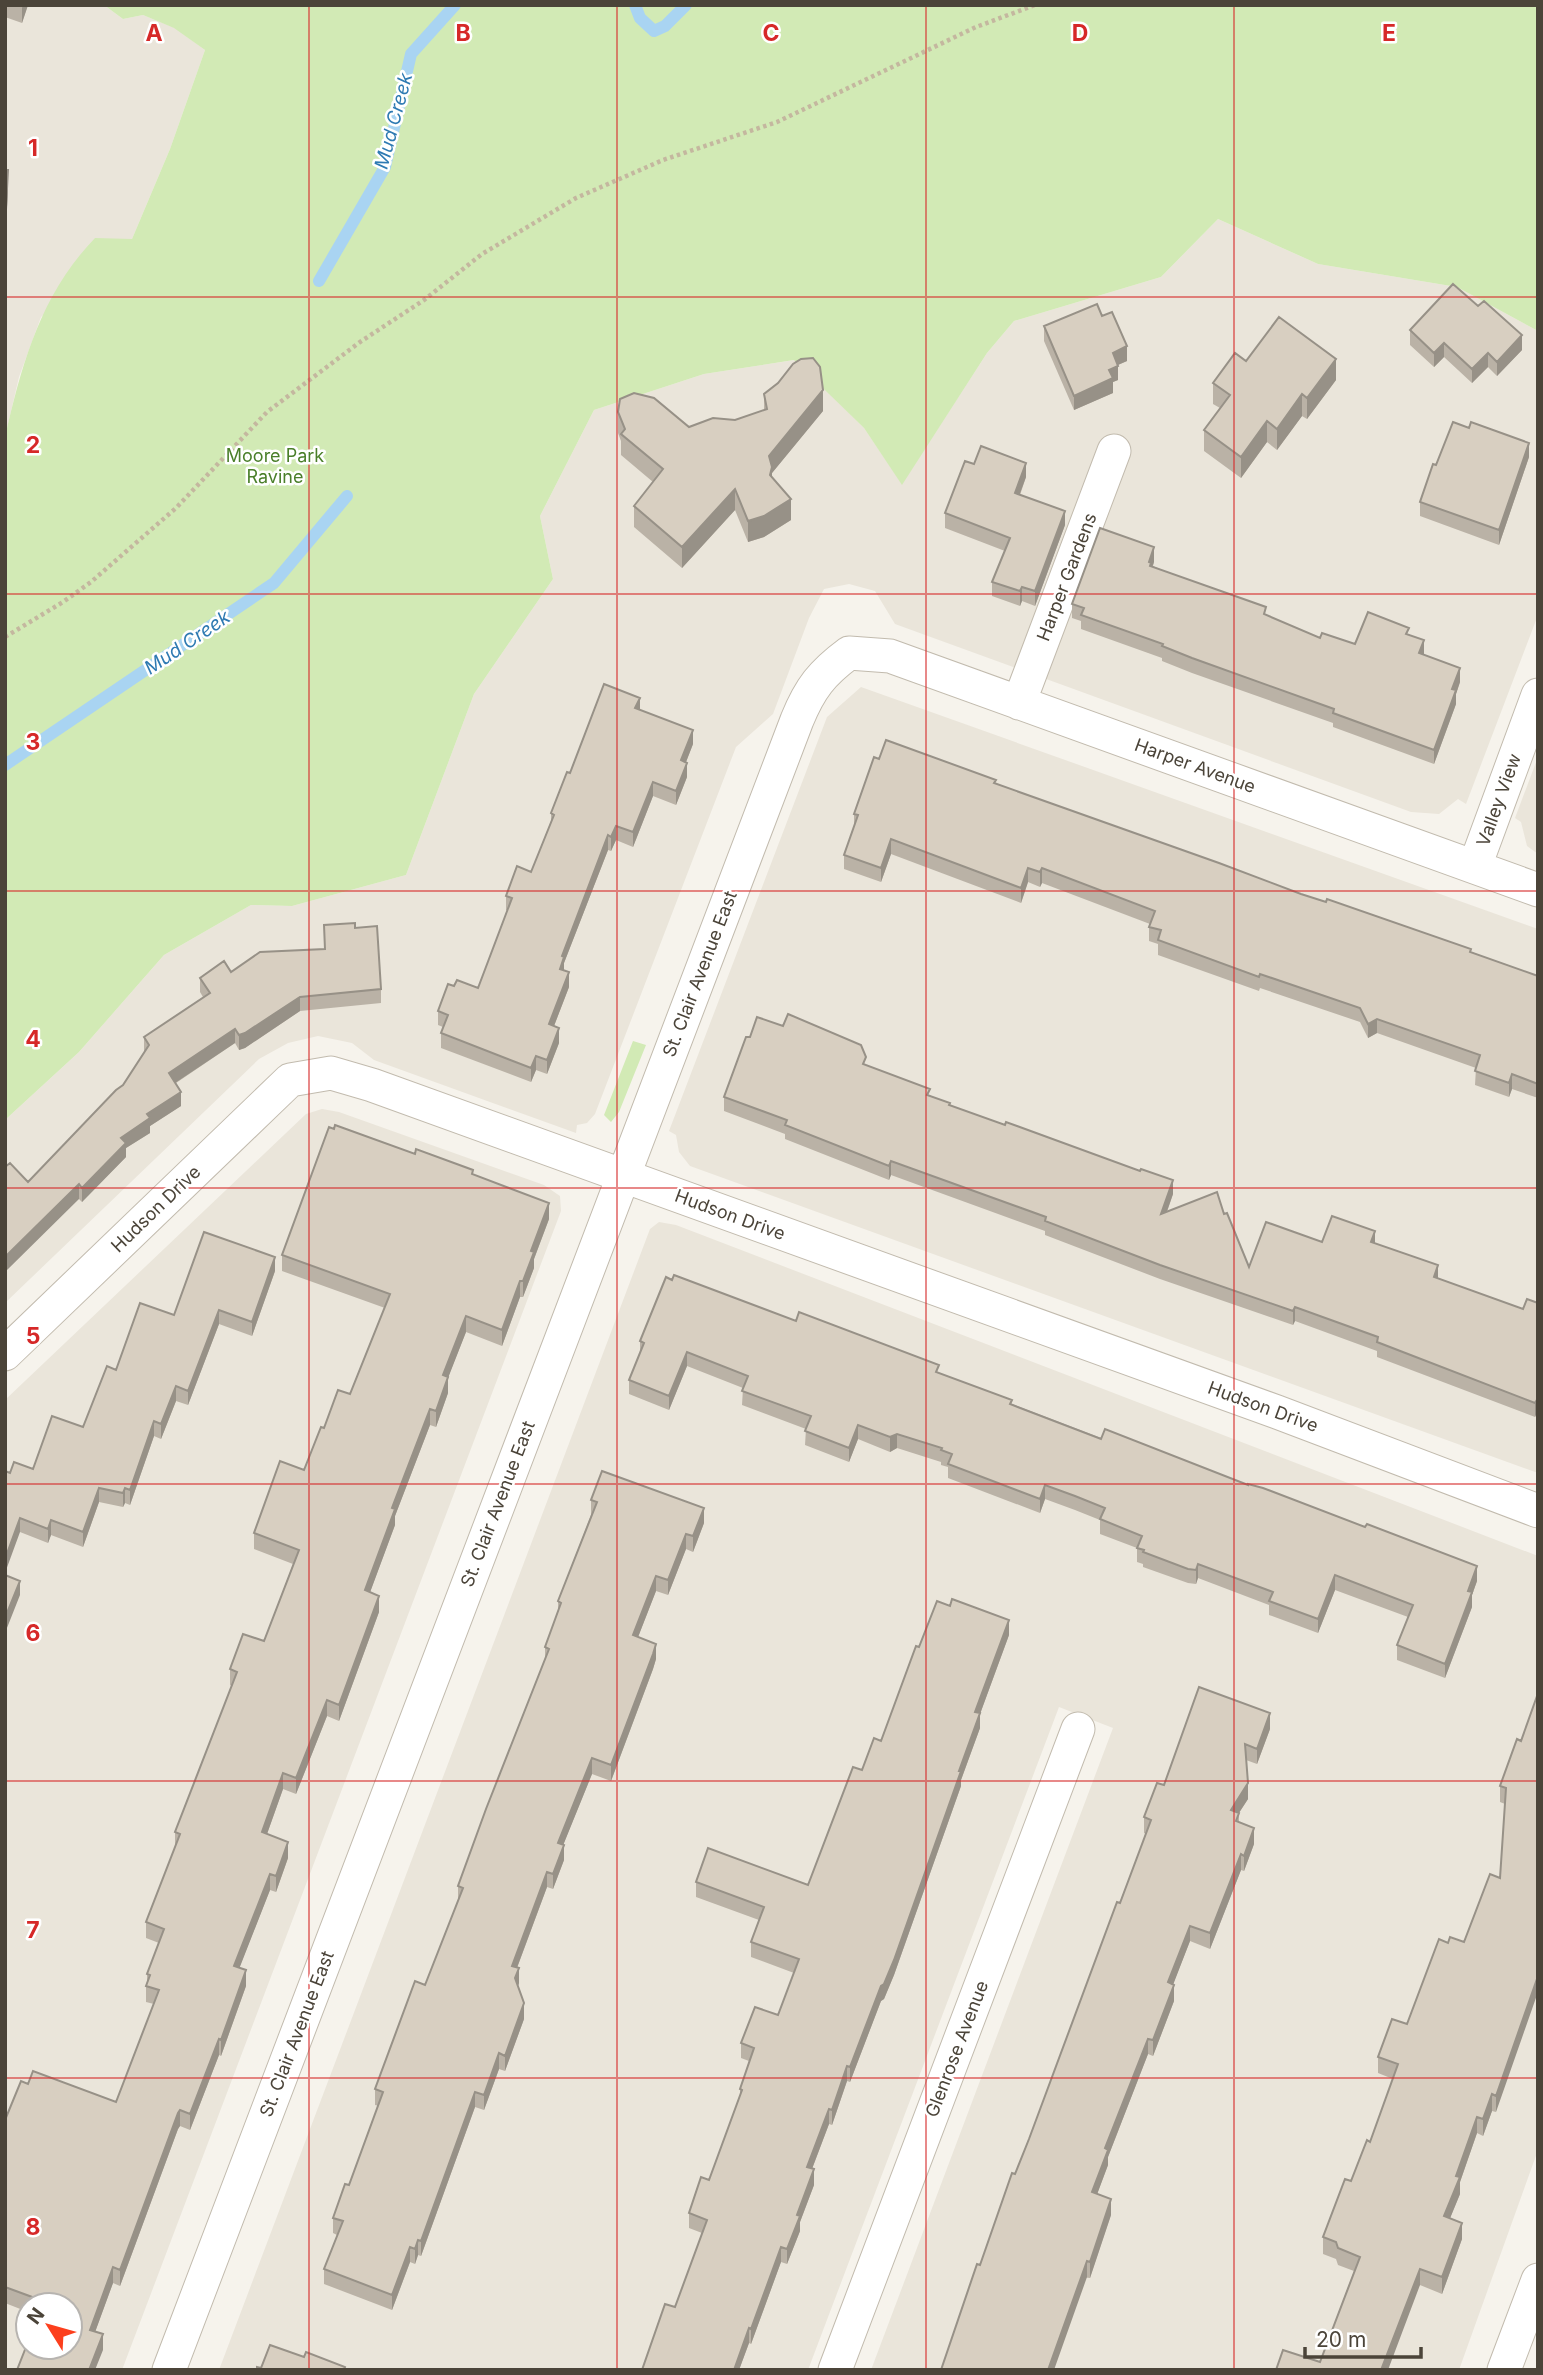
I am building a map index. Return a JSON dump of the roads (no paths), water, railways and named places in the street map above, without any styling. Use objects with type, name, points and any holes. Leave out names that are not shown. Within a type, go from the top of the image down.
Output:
[{"type":"street","name":"Harper Gardens","points":[[1019,703],[1114,451]]},
{"type":"street","name":"Harper Avenue","points":[[849,653],[890,656],[1538,890]]},
{"type":"street","name":"St. Clair Avenue East","points":[[169,2370],[804,704],[824,672],[849,653]]},
{"type":"street","name":"Valley View","points":[[1475,866],[1538,695]]},
{"type":"street","name":"Hudson Drive","points":[[5,1354],[290,1080],[331,1073],[372,1085],[1277,1412],[1538,1511]]},
{"type":"street","name":"Glenrose Avenue","points":[[835,2370],[1078,1729]]},
{"type":"street","points":[[1504,2370],[1538,2280]]},
{"type":"waterway","name":"Mud Creek","points":[[319,281],[385,167],[411,54],[455,5]]},
{"type":"waterway","name":"Mud Creek","points":[[635,5],[640,18],[654,31],[665,26],[686,5]]},
{"type":"waterway","name":"Mud Creek","points":[[5,765],[274,583],[347,496]]},
{"type":"park label","name":"Moore Park Ravine","points":[[275,466]]}]
